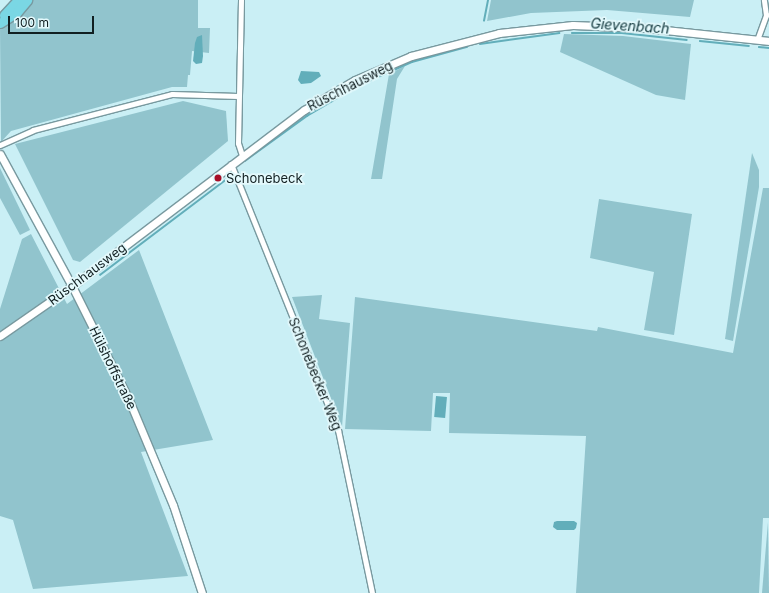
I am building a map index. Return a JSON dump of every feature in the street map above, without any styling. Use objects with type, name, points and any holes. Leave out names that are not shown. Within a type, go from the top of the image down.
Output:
[{"type":"highway","points":[[0,18],[18,0]]},
{"type":"highway","points":[[0,23],[17,12],[27,0]]},
{"type":"main road","name":"Rüschhausweg","points":[[0,336],[72,286],[242,155],[304,110],[356,80],[411,56],[477,38],[546,27],[604,25],[769,41]]},
{"type":"main road","name":"Hülshoffstraße","points":[[0,154],[72,286],[129,400],[155,461],[202,593]]},
{"type":"street","points":[[241,0],[238,143],[242,155]]},
{"type":"street","points":[[757,40],[766,15],[764,0]]},
{"type":"street","points":[[0,145],[33,130],[172,94],[238,96]]},
{"type":"street","name":"Schonebecker Weg","points":[[231,164],[338,430],[372,593]]},
{"type":"shaded area","points":[[32,0],[198,0],[198,28],[210,28],[209,53],[192,51],[190,75],[188,75],[187,87],[172,87],[11,131],[1,142],[0,27],[21,14]]},
{"type":"shaded area","points":[[491,0],[694,0],[690,17],[607,10],[531,13],[487,21]]},
{"type":"shaded area","points":[[564,34],[623,36],[691,44],[685,100],[656,95],[560,52]]},
{"type":"shaded area","points":[[202,35],[202,63],[196,64],[193,61],[195,43],[197,37]]},
{"type":"shaded area","points":[[405,66],[397,79],[382,179],[371,179],[389,74]]},
{"type":"shaded area","points":[[301,71],[319,72],[321,76],[311,83],[301,84],[298,80]]},
{"type":"shaded area","points":[[183,101],[226,111],[228,141],[80,262],[73,260],[15,144]]},
{"type":"shaded area","points":[[752,153],[759,170],[759,187],[733,341],[725,339]]},
{"type":"shaded area","points":[[0,168],[30,230],[20,235],[0,198]]},
{"type":"shaded area","points":[[763,188],[769,188],[769,518],[763,518],[759,593],[576,593],[586,436],[449,433],[450,393],[433,393],[431,431],[345,429],[355,297],[597,331],[598,327],[733,353]]},
{"type":"shaded area","points":[[599,199],[692,214],[674,335],[644,330],[654,272],[590,258]]},
{"type":"shaded area","points":[[31,234],[67,304],[139,250],[213,440],[141,452],[188,576],[33,589],[13,520],[0,516],[0,309],[22,239]]},
{"type":"shaded area","points":[[322,295],[319,319],[350,323],[342,427],[292,297]]},
{"type":"shaded area","points":[[436,396],[447,397],[445,418],[434,417]]},
{"type":"shaded area","points":[[574,521],[577,523],[576,528],[574,530],[557,530],[553,527],[554,522]]},
{"type":"shaded area","points":[[768,522],[769,593],[762,593]]},
{"type":"waterway","name":"Gievenbach","points":[[484,21],[488,0]]},
{"type":"waterway","name":"Gievenbach","points":[[480,44],[559,33]]},
{"type":"waterway","name":"Gievenbach","points":[[572,33],[622,33],[687,40]]},
{"type":"waterway","name":"Gievenbach","points":[[700,41],[749,46]]},
{"type":"waterway","points":[[369,81],[412,62],[467,47]]},
{"type":"waterway","name":"Gievenbach","points":[[759,47],[769,48]]},
{"type":"waterway","points":[[245,161],[307,116],[360,85]]},
{"type":"waterway","points":[[100,275],[227,179]]},
{"type":"place","name":"Schonebeck","points":[[218,178]]}]
